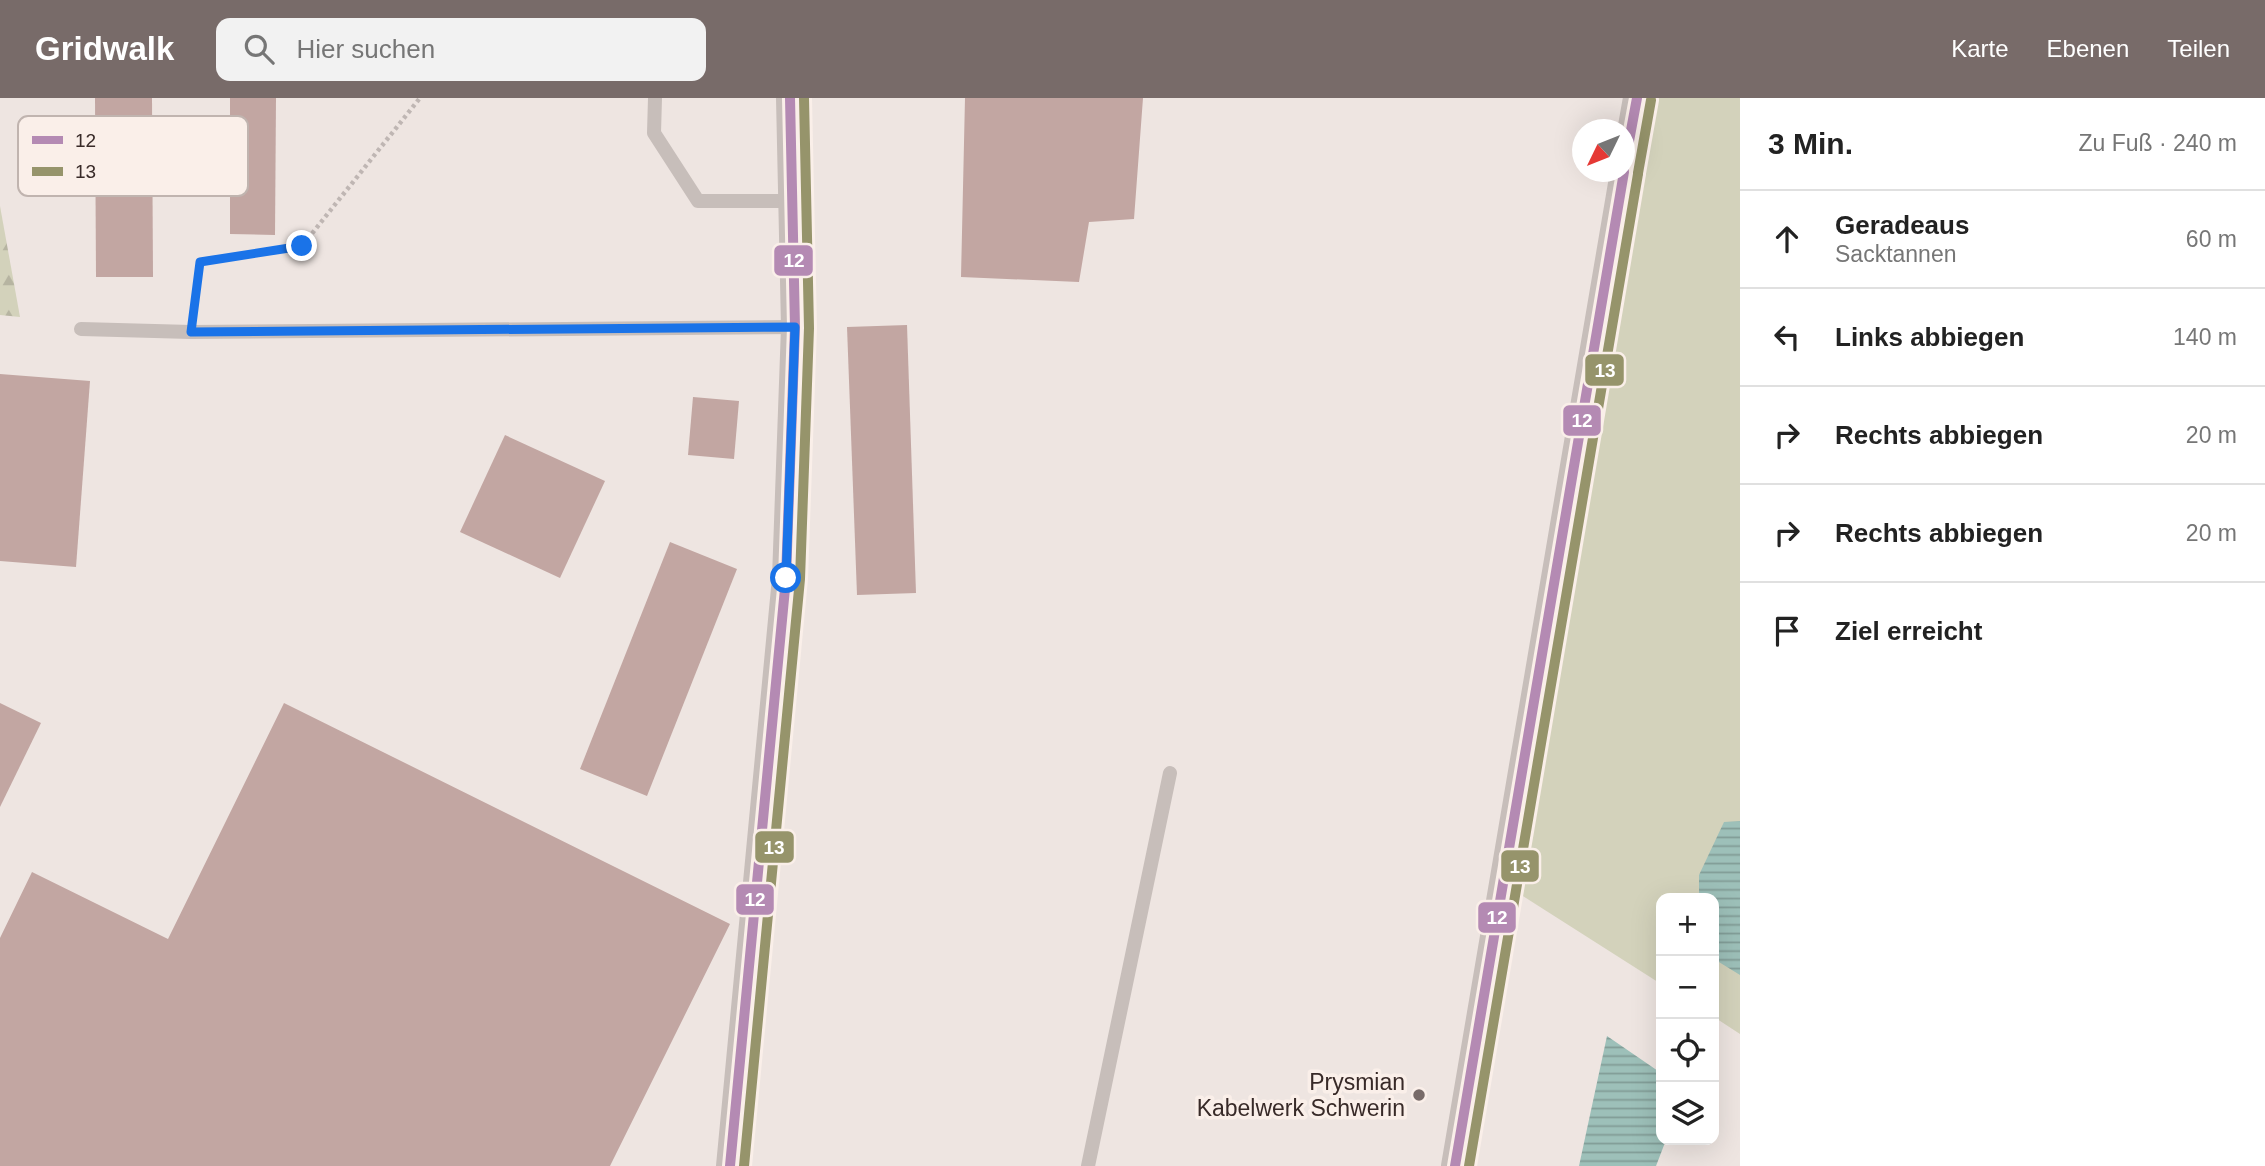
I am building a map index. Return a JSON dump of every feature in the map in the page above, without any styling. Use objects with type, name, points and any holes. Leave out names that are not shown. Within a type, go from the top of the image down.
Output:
[{"type":"street","points":[[730,1166],[785,588],[795,327],[790,98]]},
{"type":"street","points":[[1633,119],[1637,98]]},
{"type":"street","points":[[1455,1166],[1622,182]]},
{"type":"lane","points":[[654,98],[654,133],[698,201],[793,201]]},
{"type":"lane","points":[[81,330],[191,332],[795,327]]},
{"type":"lane","points":[[1088,1166],[1170,773]]},
{"type":"path","points":[[191,332],[200,262],[302,246],[420,98]]},
{"type":"green space","points":[[1639,98],[1740,98],[1740,1034],[1719,1020],[1719,893],[1656,893],[1656,981],[1504,884],[1625,182],[1635,182],[1635,121]]},
{"type":"green space","points":[[0,206],[20,317],[0,315]]},
{"type":"water","points":[[1740,821],[1740,975],[1719,962],[1719,893],[1699,893],[1699,875],[1724,822]]},
{"type":"water","points":[[1607,1036],[1656,1070],[1656,1145],[1664,1145],[1656,1166],[1579,1166]]},
{"type":"building","points":[[95,98],[152,98],[152,116],[95,116]]},
{"type":"building","points":[[230,98],[276,98],[275,235],[230,234],[230,196],[248,196],[248,116],[230,116]]},
{"type":"building","points":[[965,98],[1143,98],[1134,219],[1089,222],[1079,282],[961,277]]},
{"type":"building","points":[[96,196],[153,196],[153,277],[96,277]]},
{"type":"building","points":[[907,325],[916,593],[857,595],[847,327]]},
{"type":"building","points":[[0,374],[90,381],[76,567],[0,561]]},
{"type":"building","points":[[693,397],[739,401],[734,459],[688,455]]},
{"type":"building","points":[[505,435],[605,481],[560,578],[460,532]]},
{"type":"building","points":[[670,542],[737,569],[647,796],[580,769]]},
{"type":"building","points":[[0,703],[41,723],[0,807]]},
{"type":"building","points":[[284,703],[730,924],[610,1166],[0,1166],[0,938],[32,872],[168,939]]},
{"type":"transit line","name":"12","points":[[730,1166],[786,578],[795,327],[790,98]]},
{"type":"transit line","name":"13","points":[[744,1166],[800,579],[809,328],[804,98]]},
{"type":"transit line","name":"12","points":[[1633,119],[1637,98]]},
{"type":"transit line","name":"13","points":[[1638,173],[1651,100]]},
{"type":"transit line","name":"13","points":[[1469,1166],[1638,174]]},
{"type":"transit line","name":"12","points":[[1455,1166],[1622,182]]},
{"type":"place","name":"Prysmian Kabelwerk Schwerin","points":[[1419,1095]]},
{"type":"route","points":[[302,246],[200,262],[191,332],[795,327],[786,578]]}]
